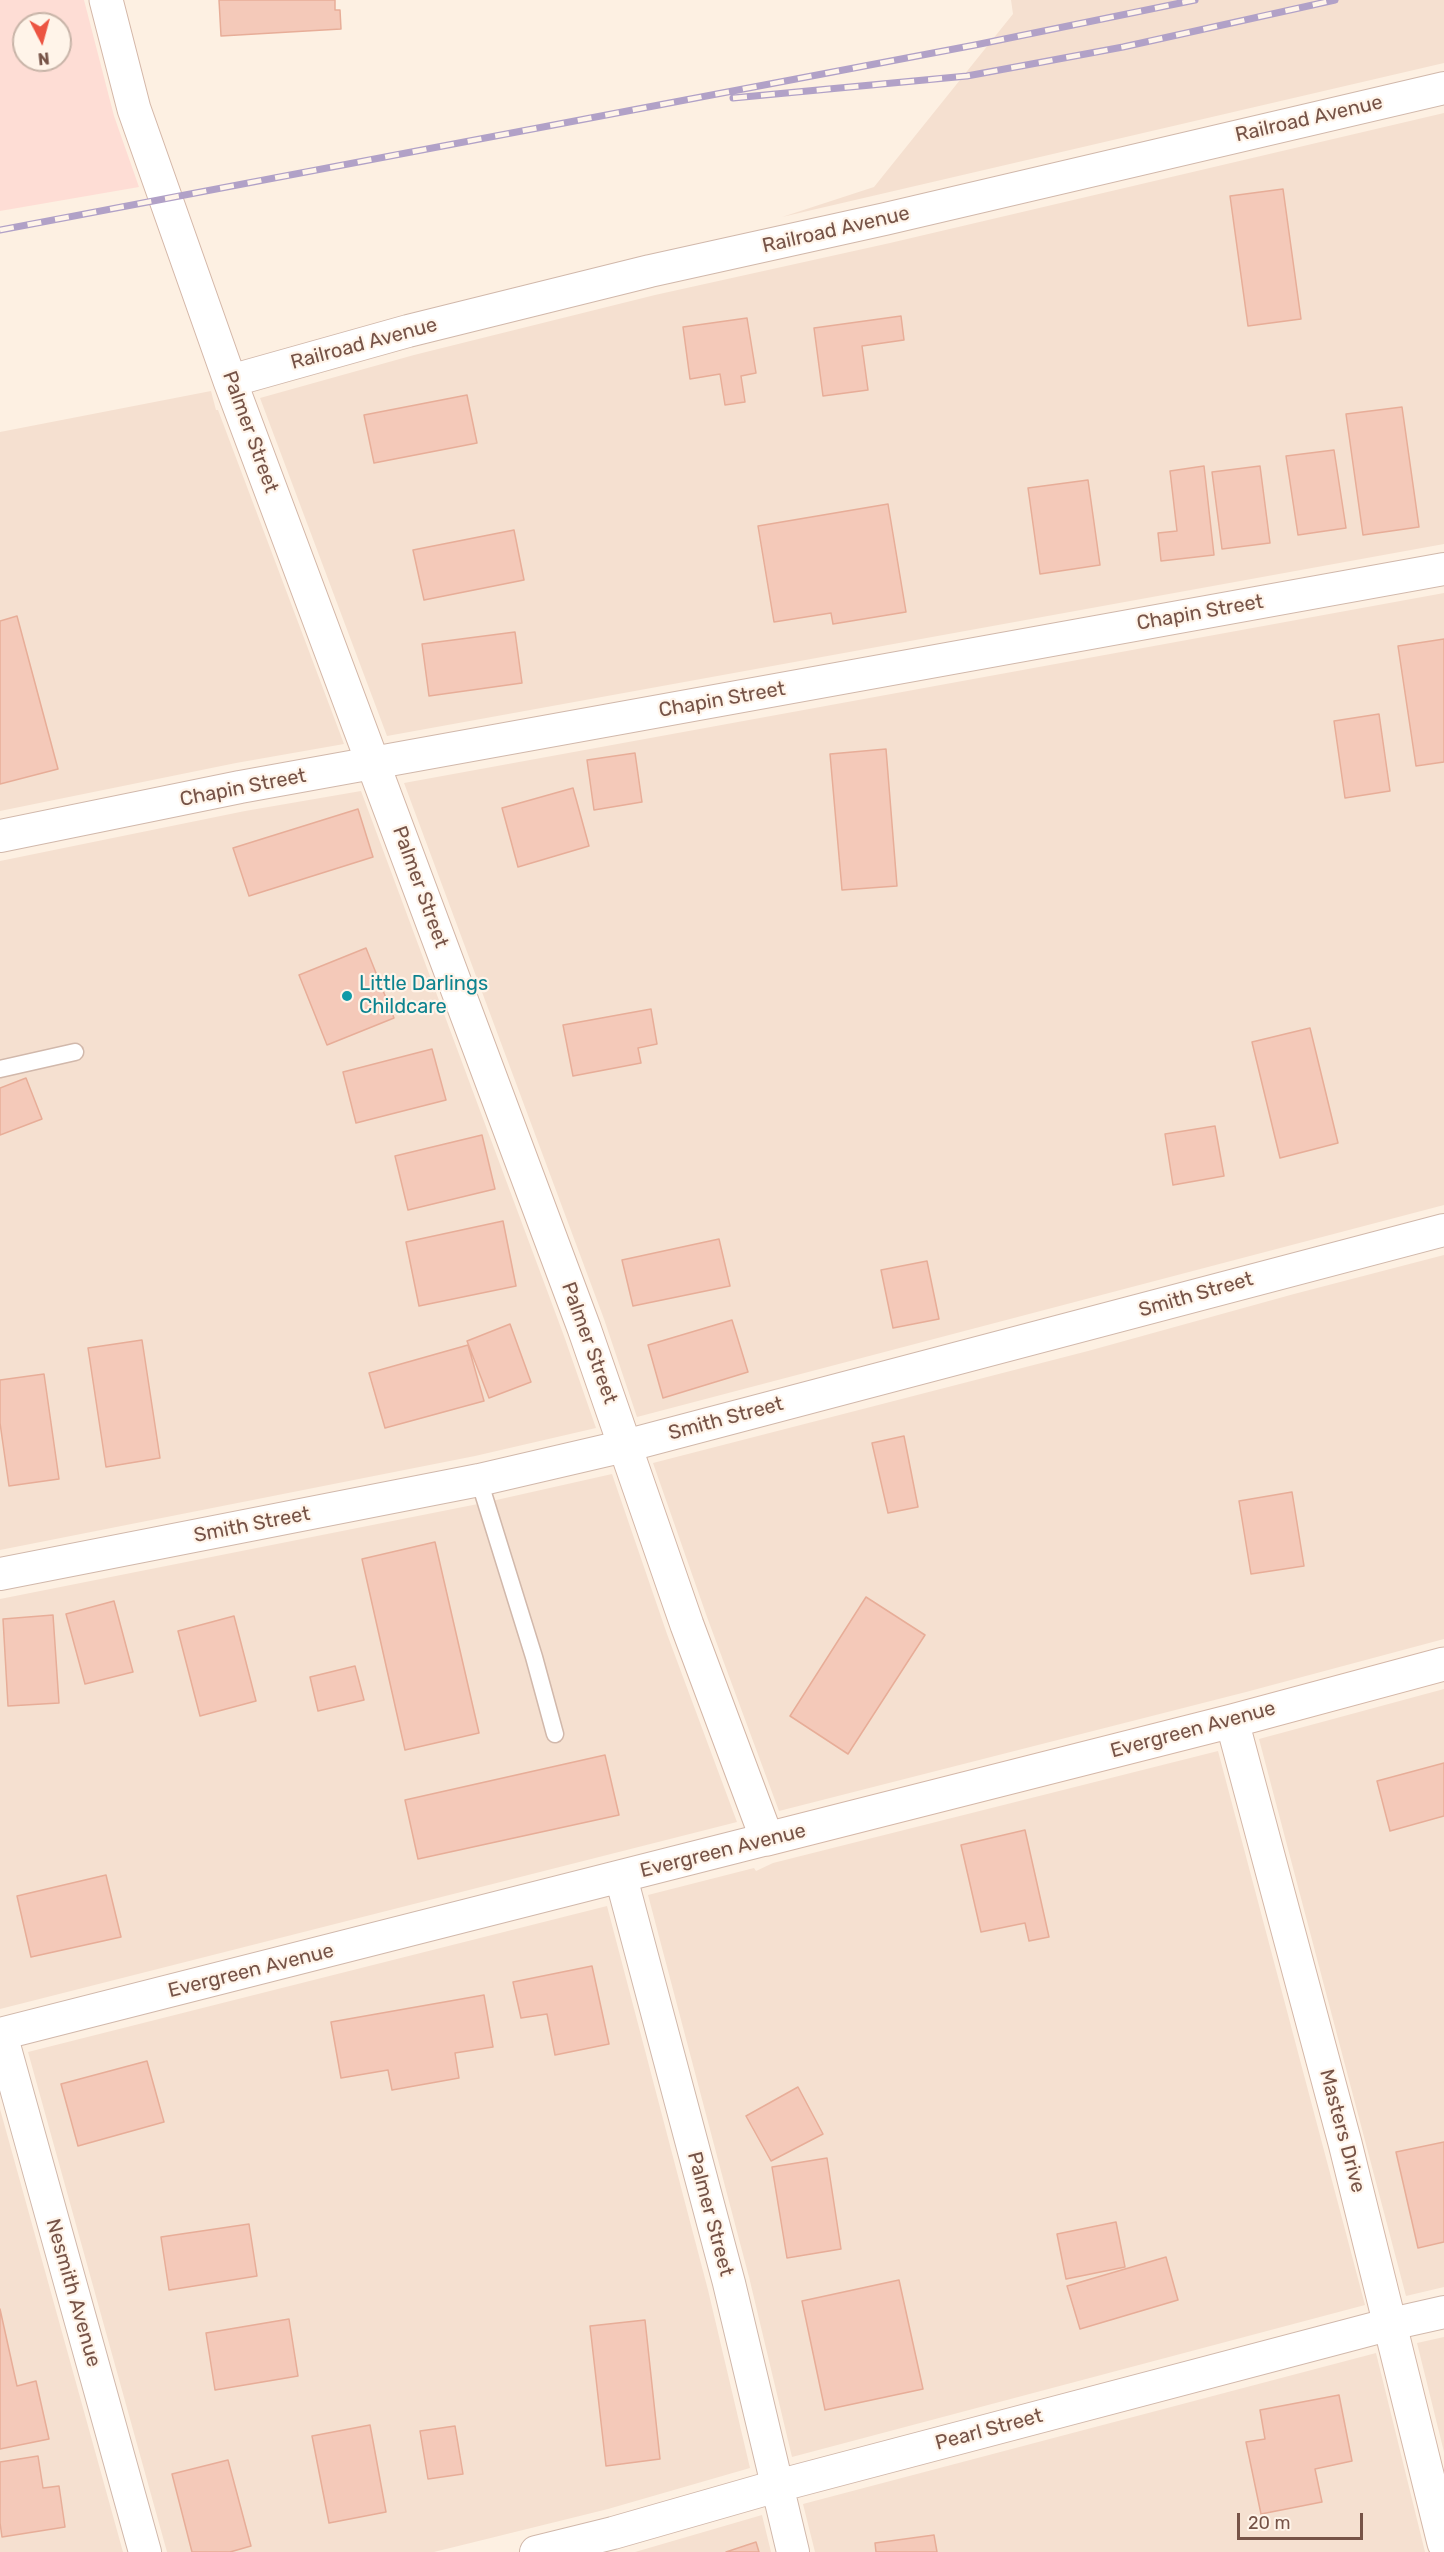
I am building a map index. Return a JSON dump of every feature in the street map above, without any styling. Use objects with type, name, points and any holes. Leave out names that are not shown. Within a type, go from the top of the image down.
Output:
[{"type":"street","name":"Palmer Street","points":[[106,0],[134,109],[230,381],[580,1317],[687,1625],[767,1839]]},
{"type":"street","name":"Railroad Avenue","points":[[230,381],[408,331],[650,271],[885,219],[1444,88]]},
{"type":"street","name":"Chapin Street","points":[[0,836],[240,787],[1444,569]]},
{"type":"street","name":"Smith Street","points":[[0,1574],[479,1480],[625,1446],[1444,1230]]},
{"type":"street","name":"Evergreen Avenue","points":[[1,2034],[1232,1721],[1444,1664]]},
{"type":"street","name":"Masters Drive","points":[[1232,1721],[1345,2143],[1444,2543]]},
{"type":"street","name":"Palmer Street","points":[[621,1877],[729,2283],[793,2552]]},
{"type":"street","name":"Nesmith Avenue","points":[[1,2034],[145,2552]]},
{"type":"street","name":"Pearl Street","points":[[536,2552],[613,2533],[777,2486],[1444,2312]]},
{"type":"lane","points":[[0,1069],[75,1052]]},
{"type":"lane","points":[[479,1480],[534,1657],[555,1734]]},
{"type":"shaded area","points":[[0,0],[84,0],[114,116],[139,187],[0,211]]},
{"type":"shaded area","points":[[1011,0],[1444,0],[1444,63],[782,217],[874,187],[1013,14]]},
{"type":"shaded area","points":[[1444,113],[1444,544],[387,736],[260,398],[414,355],[655,295],[890,243]]},
{"type":"shaded area","points":[[211,391],[216,410],[218,410],[344,744],[236,763],[0,811],[0,432]]},
{"type":"shaded area","points":[[1444,593],[1444,1205],[637,1417],[604,1319],[404,783]]},
{"type":"shaded area","points":[[361,791],[564,1336],[596,1428],[475,1456],[0,1550],[0,861],[245,811]]},
{"type":"shaded area","points":[[1444,1255],[1444,1639],[779,1811],[653,1463],[1088,1351]]},
{"type":"shaded area","points":[[612,1474],[667,1634],[737,1822],[0,2009],[0,1599],[483,1503]]},
{"type":"shaded area","points":[[1444,1689],[1444,2287],[1406,2296],[1259,1739]]},
{"type":"shaded area","points":[[1218,1751],[1365,2305],[792,2457],[749,2277],[648,1895],[754,1868],[756,1871],[773,1863]]},
{"type":"shaded area","points":[[607,1906],[708,2290],[750,2468],[608,2509],[434,2552],[167,2552],[28,2052]]},
{"type":"shaded area","points":[[0,2109],[123,2552],[0,2552]]},
{"type":"shaded area","points":[[1444,2337],[1444,2452],[1417,2343]]},
{"type":"shaded area","points":[[1376,2353],[1425,2552],[815,2552],[803,2504]]},
{"type":"shaded area","points":[[762,2515],[771,2552],[635,2552]]},
{"type":"building","points":[[219,0],[335,0],[335,10],[340,10],[341,29],[221,36]]},
{"type":"building","points":[[1283,189],[1301,319],[1248,326],[1230,196]]},
{"type":"building","points":[[901,316],[904,340],[862,346],[868,390],[823,396],[814,328]]},
{"type":"building","points":[[747,318],[756,373],[741,376],[745,402],[725,405],[720,374],[690,379],[683,327]]},
{"type":"building","points":[[467,395],[477,443],[374,463],[364,415]]},
{"type":"building","points":[[1402,407],[1419,527],[1363,535],[1346,414]]},
{"type":"building","points":[[1334,450],[1346,528],[1298,535],[1286,456]]},
{"type":"building","points":[[1204,466],[1214,555],[1161,561],[1158,533],[1177,531],[1170,471]]},
{"type":"building","points":[[1260,466],[1270,543],[1222,549],[1212,472]]},
{"type":"building","points":[[1088,480],[1100,565],[1040,574],[1028,488]]},
{"type":"building","points":[[888,504],[906,612],[833,624],[831,613],[774,622],[758,526]]},
{"type":"building","points":[[514,530],[524,580],[424,600],[413,550]]},
{"type":"building","points":[[17,616],[58,769],[0,784],[0,621]]},
{"type":"building","points":[[515,632],[522,683],[429,696],[422,644]]},
{"type":"building","points":[[1444,639],[1444,762],[1416,766],[1398,646]]},
{"type":"building","points":[[1379,714],[1390,791],[1345,798],[1334,721]]},
{"type":"building","points":[[886,749],[897,886],[842,890],[830,754]]},
{"type":"building","points":[[635,753],[642,802],[594,810],[587,760]]},
{"type":"building","points":[[573,788],[589,846],[518,867],[502,808]]},
{"type":"building","points":[[358,809],[373,857],[249,896],[233,848]]},
{"type":"building","name":"Little Darlings Childcare","points":[[366,948],[394,1018],[327,1045],[299,975]]},
{"type":"building","points":[[651,1009],[657,1044],[638,1048],[641,1063],[573,1076],[563,1025]]},
{"type":"building","points":[[1310,1028],[1338,1143],[1280,1158],[1252,1042]]},
{"type":"building","points":[[432,1049],[446,1100],[356,1123],[343,1072]]},
{"type":"building","points":[[26,1078],[42,1119],[0,1135],[0,1088]]},
{"type":"building","points":[[1215,1126],[1224,1176],[1173,1185],[1165,1134]]},
{"type":"building","points":[[482,1135],[495,1189],[408,1210],[395,1156]]},
{"type":"building","points":[[503,1221],[516,1286],[419,1306],[406,1242]]},
{"type":"building","points":[[719,1239],[730,1286],[633,1306],[622,1260]]},
{"type":"building","points":[[927,1261],[939,1319],[893,1328],[881,1270]]},
{"type":"building","points":[[732,1320],[748,1372],[663,1398],[648,1345]]},
{"type":"building","points":[[510,1324],[531,1382],[489,1398],[467,1341]]},
{"type":"building","points":[[142,1340],[160,1458],[106,1467],[88,1348]]},
{"type":"building","points":[[468,1345],[484,1401],[385,1428],[369,1373]]},
{"type":"building","points":[[44,1374],[59,1479],[9,1486],[0,1423],[0,1380]]},
{"type":"building","points":[[904,1436],[918,1507],[888,1513],[872,1443]]},
{"type":"building","points":[[1292,1492],[1304,1566],[1251,1574],[1239,1501]]},
{"type":"building","points":[[435,1542],[479,1733],[405,1750],[362,1559]]},
{"type":"building","points":[[866,1597],[925,1635],[848,1754],[790,1716]]},
{"type":"building","points":[[114,1601],[133,1672],[85,1684],[66,1614]]},
{"type":"building","points":[[53,1615],[59,1703],[8,1706],[3,1619]]},
{"type":"building","points":[[234,1616],[256,1701],[200,1716],[178,1631]]},
{"type":"building","points":[[355,1666],[364,1700],[318,1711],[310,1677]]},
{"type":"building","points":[[605,1755],[619,1815],[418,1859],[405,1800]]},
{"type":"building","points":[[1444,1763],[1444,1816],[1390,1831],[1377,1781]]},
{"type":"building","points":[[1025,1830],[1049,1937],[1029,1941],[1025,1923],[981,1932],[961,1845]]},
{"type":"building","points":[[106,1875],[121,1937],[31,1957],[17,1896]]},
{"type":"building","points":[[592,1966],[609,2044],[555,2055],[547,2014],[521,2018],[513,1982]]},
{"type":"building","points":[[484,1995],[493,2047],[455,2053],[459,2078],[392,2090],[388,2070],[341,2078],[331,2022]]},
{"type":"building","points":[[147,2061],[164,2122],[78,2146],[61,2084]]},
{"type":"building","points":[[798,2087],[823,2134],[771,2161],[746,2116]]},
{"type":"building","points":[[1444,2142],[1444,2242],[1418,2248],[1396,2152]]},
{"type":"building","points":[[827,2158],[841,2249],[787,2258],[772,2167]]},
{"type":"building","points":[[1116,2222],[1125,2267],[1066,2279],[1057,2234]]},
{"type":"building","points":[[249,2224],[257,2276],[169,2290],[161,2237]]},
{"type":"building","points":[[1166,2257],[1178,2300],[1080,2329],[1067,2286]]},
{"type":"building","points":[[899,2280],[923,2389],[825,2410],[802,2301]]},
{"type":"building","points":[[0,2309],[17,2386],[36,2381],[49,2439],[0,2449]]},
{"type":"building","points":[[289,2319],[298,2376],[215,2390],[206,2333]]},
{"type":"building","points":[[645,2320],[660,2459],[606,2466],[590,2326]]},
{"type":"building","points":[[1339,2395],[1352,2461],[1315,2469],[1322,2502],[1261,2514],[1246,2442],[1265,2439],[1260,2410]]},
{"type":"building","points":[[370,2425],[386,2512],[329,2523],[312,2436]]},
{"type":"building","points":[[455,2426],[463,2474],[428,2479],[420,2431]]},
{"type":"building","points":[[38,2456],[43,2488],[59,2486],[65,2527],[2,2537],[0,2462]]},
{"type":"building","points":[[228,2460],[251,2546],[230,2552],[192,2552],[172,2474]]},
{"type":"building","points":[[934,2535],[937,2552],[876,2552],[875,2543]]},
{"type":"building","points":[[756,2542],[759,2552],[726,2552]]},
{"type":"railway","points":[[0,230],[975,45],[1195,0]]},
{"type":"railway","points":[[733,98],[967,76],[1123,47],[1335,0]]},
{"type":"place","name":"Little Darlings Childcare","points":[[347,996]]}]
